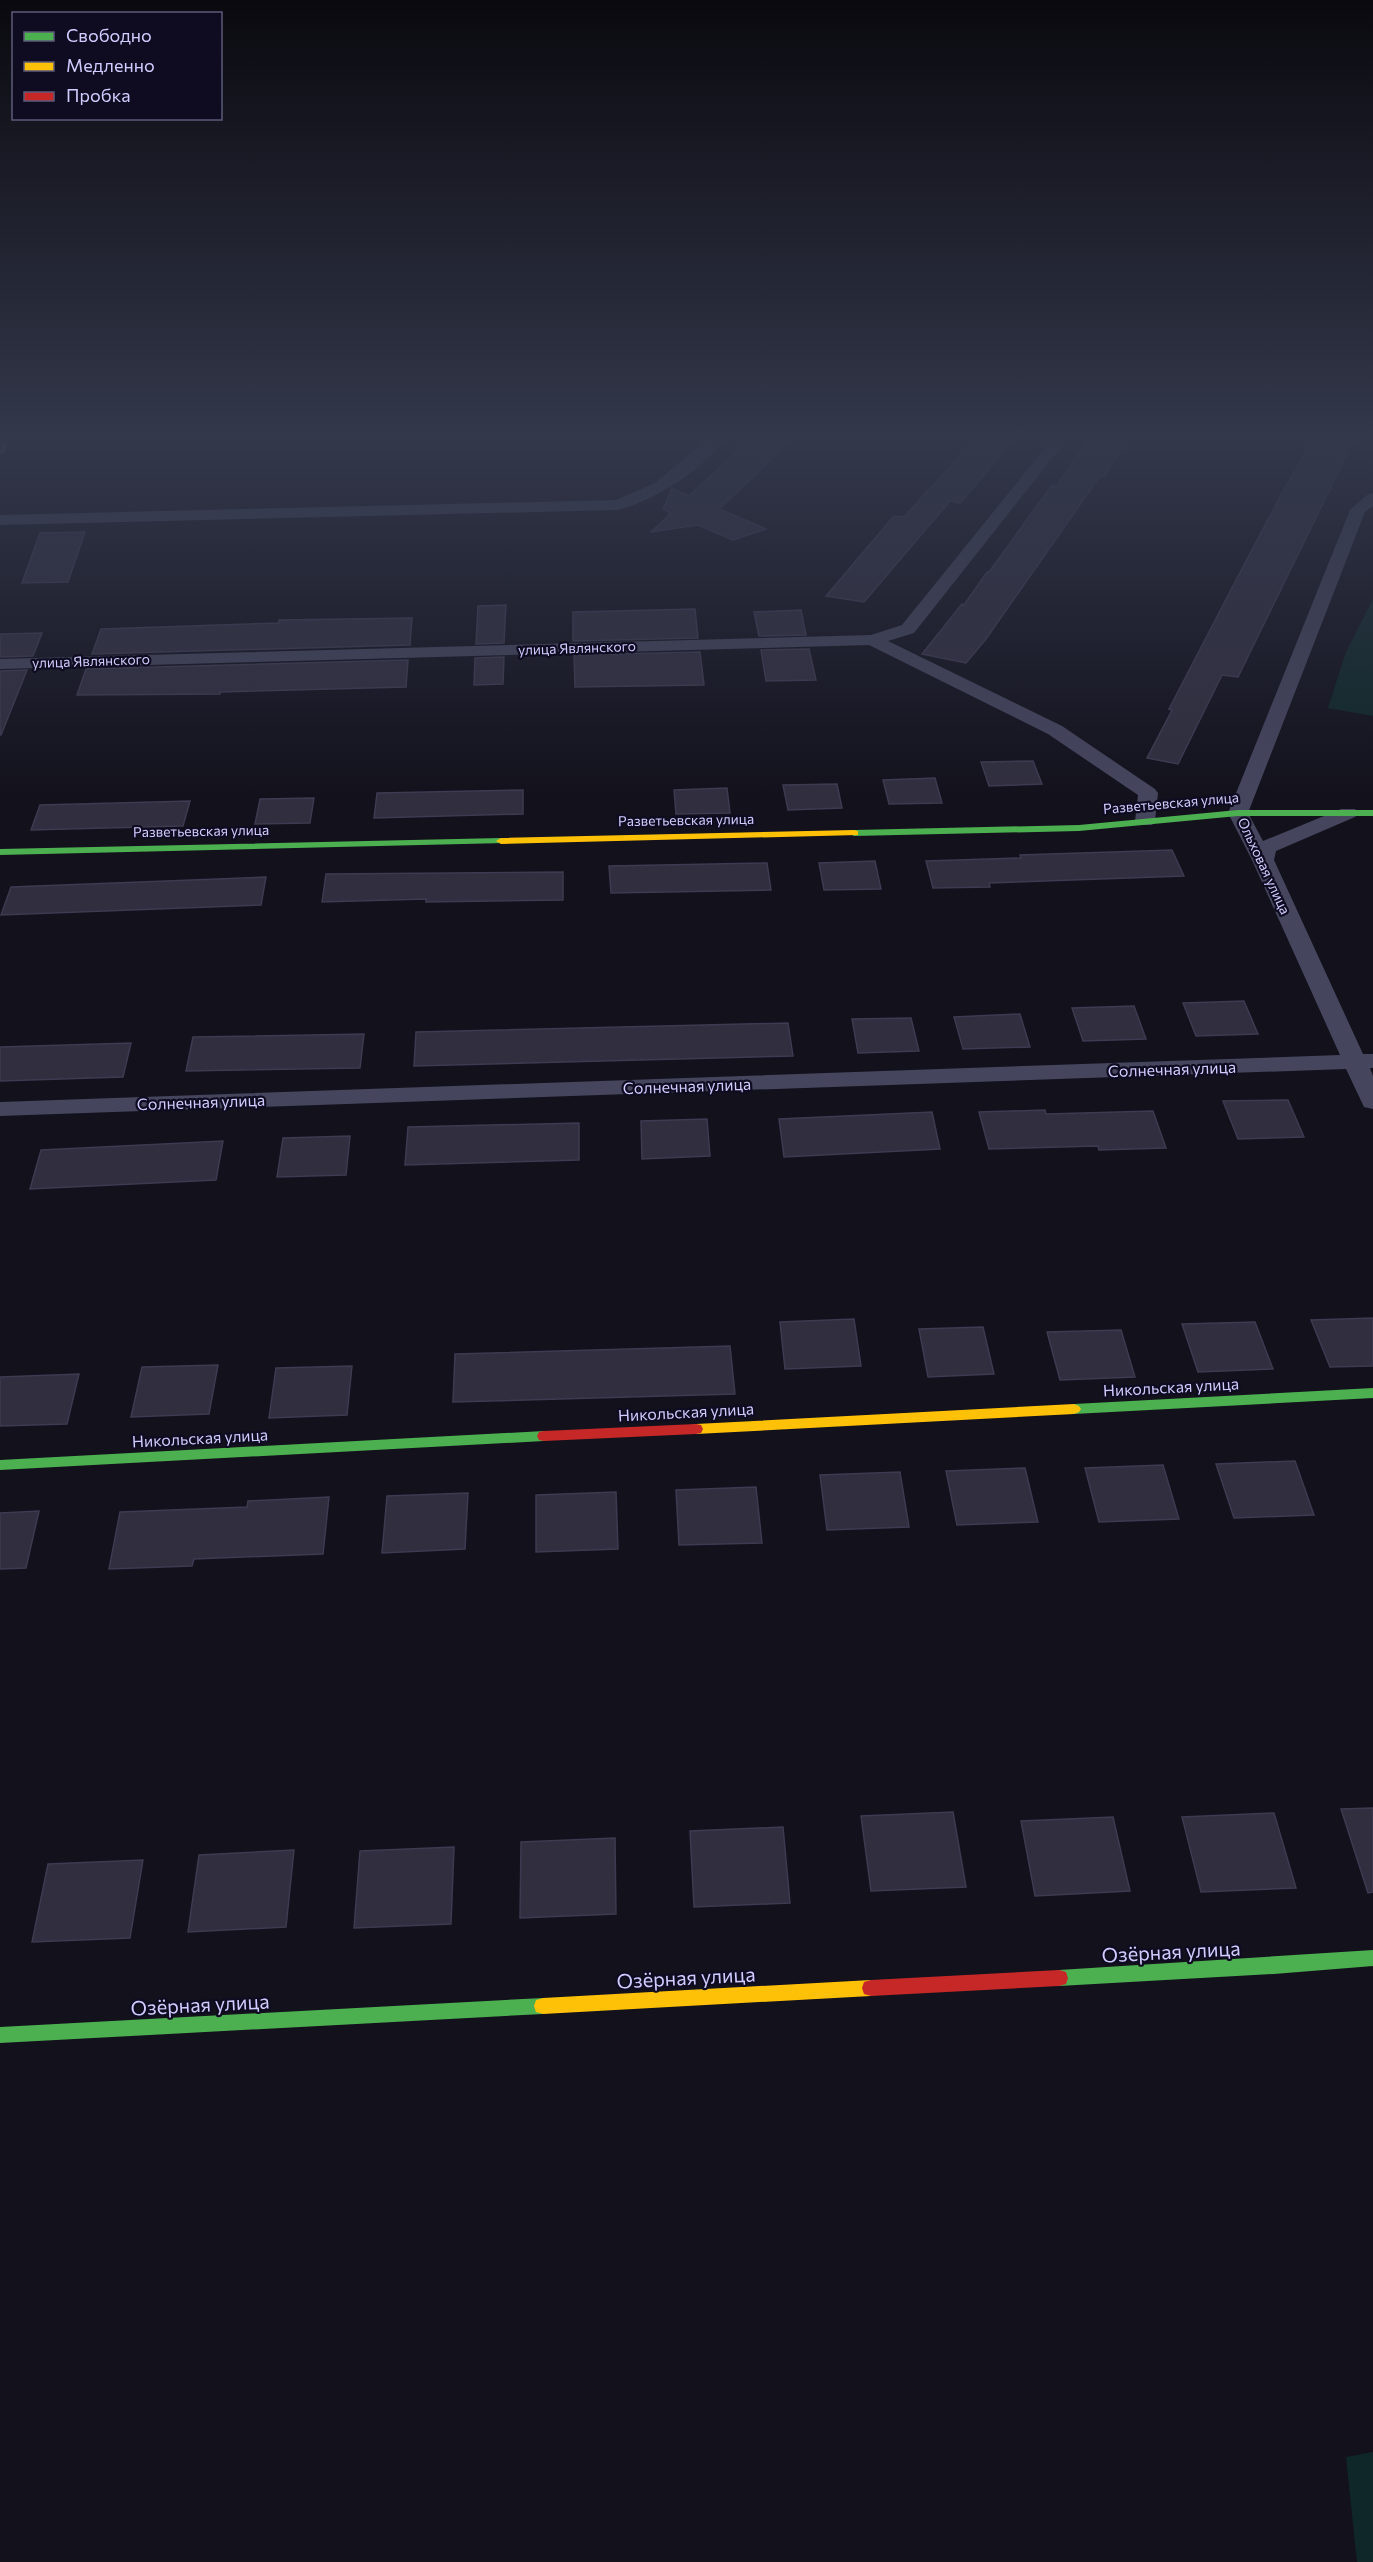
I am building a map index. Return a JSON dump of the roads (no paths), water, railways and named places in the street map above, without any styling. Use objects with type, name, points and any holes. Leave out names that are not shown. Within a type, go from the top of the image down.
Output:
[{"type":"street","name":"улица Являнского","points":[[0,664],[872,640],[908,628],[965,558]]},
{"type":"street","name":"Ольховая улица","points":[[1339,558],[1238,813],[1364,1062],[1373,1102]]},
{"type":"street","points":[[872,640],[1055,730],[1148,793],[1145,821]]},
{"type":"street","name":"Разветьевская улица","points":[[0,852],[1079,828],[1238,813],[1373,813]]},
{"type":"street","points":[[1263,860],[1267,848],[1281,840],[1348,813]]},
{"type":"street","name":"Солнечная улица","points":[[0,1109],[1364,1062]]},
{"type":"street","name":"Никольская улица","points":[[0,1465],[1373,1393]]},
{"type":"street","name":"Озёрная улица","points":[[0,2035],[1373,1958]]}]
